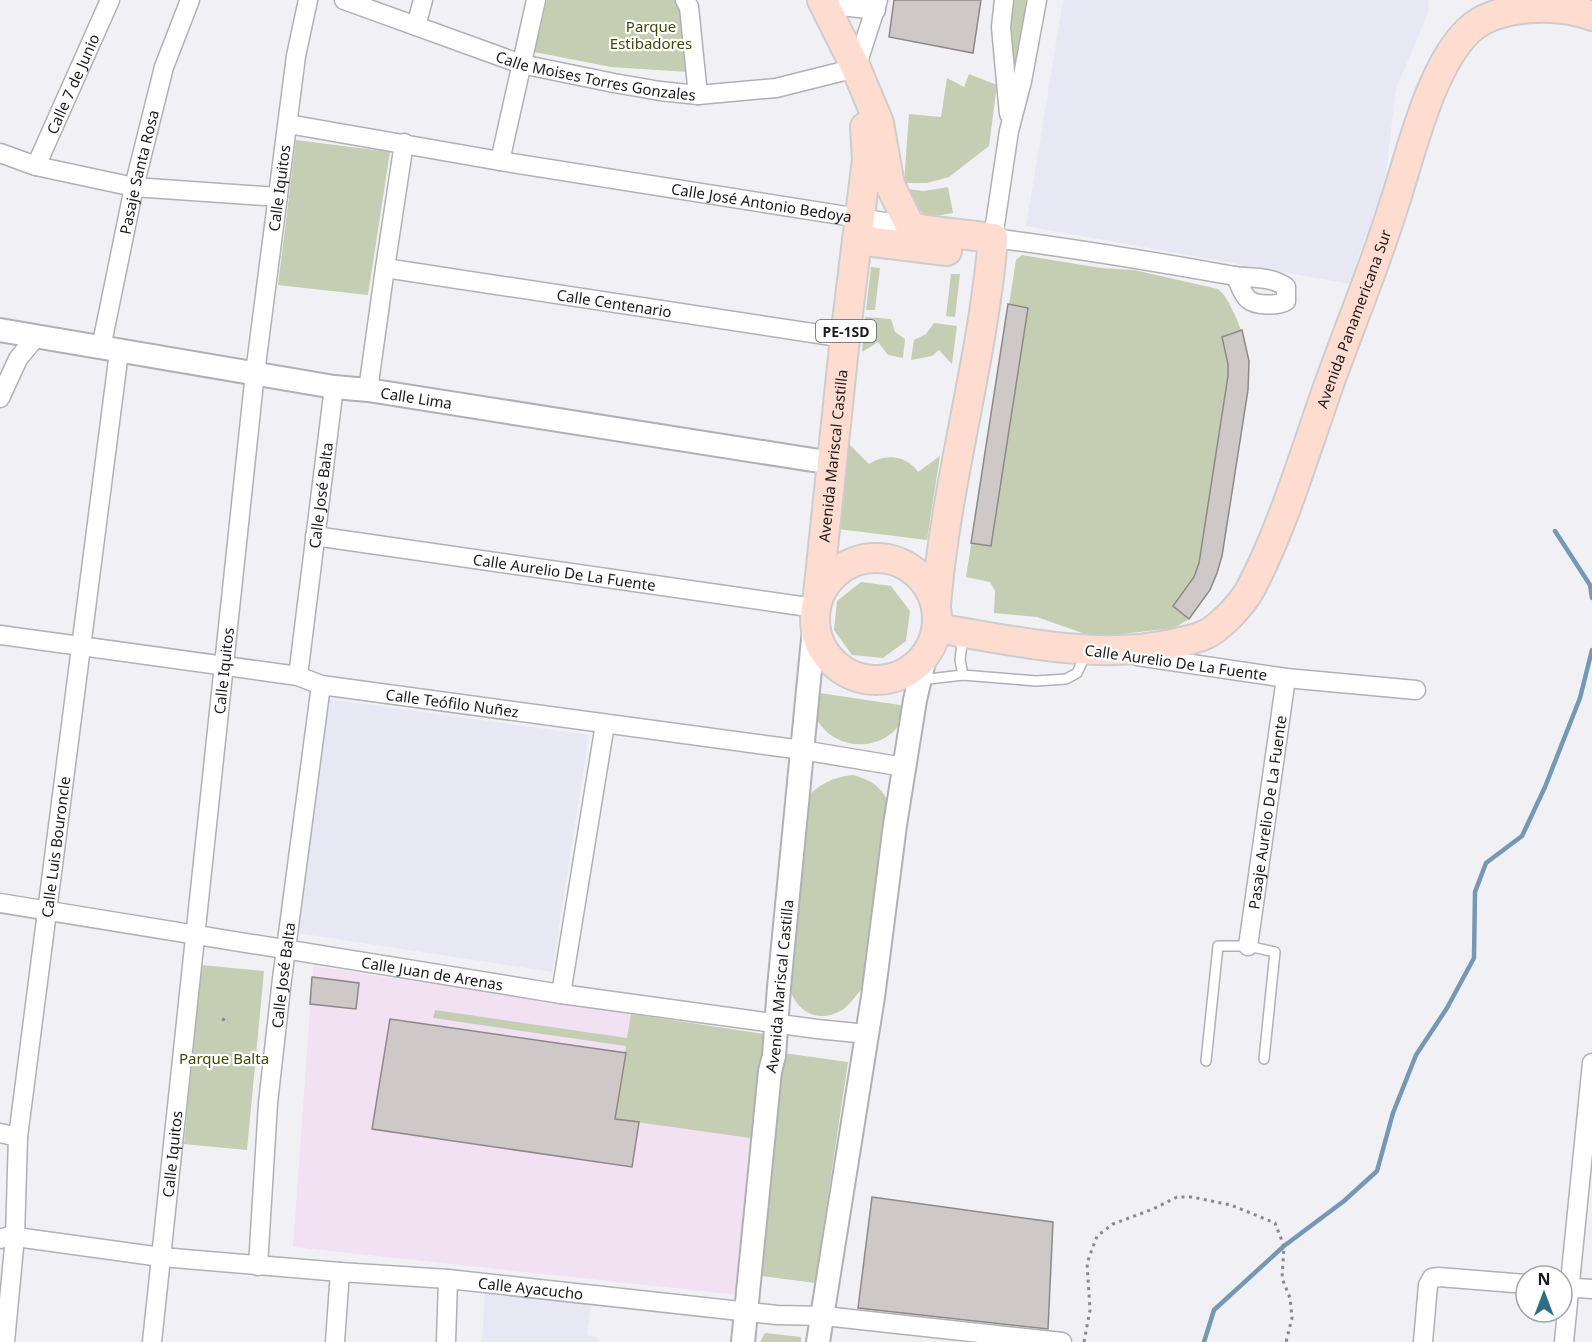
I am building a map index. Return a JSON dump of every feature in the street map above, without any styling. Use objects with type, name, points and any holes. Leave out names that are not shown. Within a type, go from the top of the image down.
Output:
[{"type":"main road","points":[[823,2],[856,68],[879,123],[890,185],[910,226]]},
{"type":"main road","name":"Avenida Panamericana Sur","points":[[1118,651],[1160,647],[1204,636],[1229,616],[1250,590],[1281,521],[1389,220],[1436,80],[1452,50],[1471,28],[1495,15],[1548,7],[1577,10],[1592,16]]},
{"type":"main road","name":"Avenida Mariscal Castilla","points":[[816,611],[867,159],[864,117],[856,68]]},
{"type":"main road","name":"Calle José Antonio Bedoya","points":[[910,226],[992,247]]},
{"type":"main road","points":[[858,229],[992,247],[986,299],[938,576],[945,622],[931,646],[922,669],[912,669],[894,678],[876,681],[857,678],[838,667],[818,644],[816,611],[837,571],[867,558],[882,558],[912,569],[923,579],[945,622]]},
{"type":"main road","name":"Calle Aurelio De La Fuente","points":[[945,622],[1040,644],[1118,651]]},
{"type":"street","name":"Calle 7 de Junio","points":[[36,166],[110,0]]},
{"type":"street","name":"Pasaje Santa Rosa","points":[[110,350],[134,187],[164,67],[190,0]]},
{"type":"street","name":"Calle Iquitos","points":[[152,1342],[255,373],[296,56],[308,0]]},
{"type":"street","name":"Calle Moises Torres Gonzales","points":[[344,0],[521,64],[614,84],[698,95],[776,88],[856,68]]},
{"type":"street","points":[[416,27],[423,0]]},
{"type":"street","points":[[500,161],[536,0]]},
{"type":"street","points":[[685,0],[689,7],[698,95]]},
{"type":"street","points":[[1004,0],[1000,27],[1009,131]]},
{"type":"street","points":[[992,247],[1009,131],[1022,81],[1037,0]]},
{"type":"street","points":[[823,2],[877,5]]},
{"type":"street","name":"Avenida Mariscal Castilla","points":[[856,68],[877,5]]},
{"type":"street","name":"Calle José Antonio Bedoya","points":[[288,124],[404,143],[858,229],[910,226]]},
{"type":"street","points":[[368,390],[404,143]]},
{"type":"street","points":[[0,153],[36,166],[134,187],[278,197]]},
{"type":"street","name":"Calle José Antonio Bedoya","points":[[992,247],[1158,262],[1236,276]]},
{"type":"street","name":"Calle Centenario","points":[[385,268],[845,338]]},
{"type":"street","name":"Calle Lima","points":[[0,330],[35,338],[334,387],[368,390],[832,463]]},
{"type":"street","points":[[0,398],[18,359],[35,338]]},
{"type":"street","name":"Calle Luis Bouroncle","points":[[5,1342],[8,1238],[18,1137],[81,646],[110,350]]},
{"type":"street","name":"Calle José Balta","points":[[298,676],[334,387]]},
{"type":"street","name":"Calle Aurelio De La Fuente","points":[[315,536],[816,611]]},
{"type":"street","name":"Avenida Mariscal Castilla","points":[[743,1342],[816,611]]},
{"type":"street","name":"Calle Teófilo Nuñez","points":[[0,635],[298,676],[321,685],[802,750],[904,767]]},
{"type":"street","name":"Calle Aurelio De La Fuente","points":[[1118,651],[1148,658],[1286,678],[1416,690]]},
{"type":"street","points":[[819,1342],[867,1034],[904,767],[922,669]]},
{"type":"street","name":"Pasaje Aurelio De La Fuente","points":[[1248,946],[1286,678]]},
{"type":"street","name":"Calle José Balta","points":[[258,1266],[268,1103],[321,685]]},
{"type":"street","points":[[561,994],[605,724]]},
{"type":"street","name":"Calle Juan de Arenas","points":[[0,903],[561,994],[867,1034]]},
{"type":"street","points":[[1569,1264],[1591,1073]]},
{"type":"street","points":[[0,1133],[18,1137]]},
{"type":"street","name":"Calle Ayacucho","points":[[8,1238],[161,1257],[448,1279],[777,1315],[824,1316],[1054,1341]]},
{"type":"street","points":[[335,1342],[340,1272]]},
{"type":"street","points":[[1423,1342],[1428,1285],[1432,1278],[1514,1283]]},
{"type":"street","points":[[446,1342],[448,1279]]},
{"type":"street","points":[[1574,1288],[1592,1289]]},
{"type":"street","points":[[1564,1342],[1565,1324]]},
{"type":"lane","points":[[945,622],[960,660],[963,675]]},
{"type":"lane","points":[[922,669],[1036,681],[1066,679],[1077,673],[1089,649]]},
{"type":"lane","points":[[1206,1061],[1218,946],[1248,946],[1275,952],[1264,1059]]},
{"type":"path","points":[[222,1019],[229,1022]]},
{"type":"path","points":[[1084,1342],[1090,1310],[1087,1263],[1097,1236],[1113,1224],[1177,1197],[1192,1197],[1232,1205],[1275,1223],[1284,1246],[1282,1278],[1290,1298],[1292,1318],[1286,1342]]},
{"type":"shaded area","points":[[1063,0],[1429,0],[1428,13],[1396,89],[1378,237],[1365,236],[1350,284],[1026,226]]},
{"type":"shaded area","points":[[329,699],[589,735],[552,972],[297,933]]},
{"type":"shaded area","points":[[313,966],[771,1035],[739,1295],[293,1247]]},
{"type":"shaded area","points":[[485,1288],[592,1298],[587,1335],[598,1337],[598,1342],[482,1342]]},
{"type":"green space","name":"Parque Estibadores","points":[[547,0],[683,0],[688,72],[611,67],[534,52]]},
{"type":"green space","points":[[1011,0],[1027,0],[1014,80],[1007,26]]},
{"type":"green space","points":[[969,74],[997,85],[989,146],[949,177],[927,183],[904,183],[909,114],[941,117],[947,78],[964,87]]},
{"type":"green space","points":[[296,140],[390,152],[368,295],[278,285]]},
{"type":"green space","points":[[948,187],[953,213],[935,216],[920,210],[906,189],[924,191]]},
{"type":"green space","points":[[1022,255],[1101,268],[1134,270],[1218,289],[1234,313],[1246,350],[1248,388],[1221,557],[1217,573],[1200,605],[1189,619],[1174,628],[1105,636],[1085,634],[1037,617],[994,613],[995,591],[990,582],[966,577],[1016,260]]},
{"type":"green space","points":[[871,267],[880,268],[875,310],[866,310]]},
{"type":"green space","points":[[951,274],[960,274],[955,317],[946,316]]},
{"type":"green space","points":[[865,317],[891,319],[895,332],[905,339],[903,358],[888,355],[878,342],[862,352]]},
{"type":"green space","points":[[934,323],[957,326],[952,364],[939,350],[932,356],[911,360],[914,340],[926,334]]},
{"type":"green space","points":[[848,443],[869,464],[882,458],[895,457],[908,462],[918,472],[940,456],[927,540],[838,529]]},
{"type":"green space","points":[[861,582],[891,586],[910,611],[906,641],[883,658],[852,655],[834,630],[837,601]]},
{"type":"green space","points":[[813,692],[907,706],[902,721],[893,732],[881,740],[868,744],[853,744],[840,740],[827,732],[817,720]]},
{"type":"green space","points":[[853,775],[879,788],[893,812],[861,990],[845,1008],[836,1013],[820,1016],[805,1011],[799,1006],[790,990],[804,800],[826,783]]},
{"type":"green space","name":"Parque Balta","points":[[201,965],[264,971],[247,1150],[184,1144]]},
{"type":"green space","points":[[435,1010],[627,1038],[631,1014],[771,1035],[757,1139],[615,1119],[626,1046],[433,1018]]},
{"type":"green space","points":[[776,1052],[848,1062],[815,1283],[755,1275]]},
{"type":"green space","points":[[765,1333],[801,1337],[801,1342],[760,1342]]},
{"type":"building","points":[[894,0],[981,0],[973,53],[889,37]]},
{"type":"building","points":[[1008,304],[1028,308],[991,546],[971,543]]},
{"type":"building","points":[[1242,330],[1249,361],[1248,390],[1222,556],[1210,590],[1189,619],[1173,606],[1194,577],[1199,563],[1228,376],[1228,364],[1222,337]]},
{"type":"building","points":[[312,977],[359,983],[356,1009],[310,1004]]},
{"type":"building","points":[[390,1019],[626,1053],[615,1119],[639,1122],[632,1167],[372,1129]]},
{"type":"building","points":[[872,1197],[1053,1222],[1048,1329],[858,1308]]},
{"type":"waterway","points":[[1555,531],[1590,585],[1592,598]]},
{"type":"waterway","points":[[1204,1342],[1214,1310],[1284,1246],[1344,1201],[1377,1171],[1393,1113],[1416,1055],[1447,1008],[1474,958],[1475,892],[1486,863],[1522,836],[1545,787],[1580,698],[1592,650]]}]
